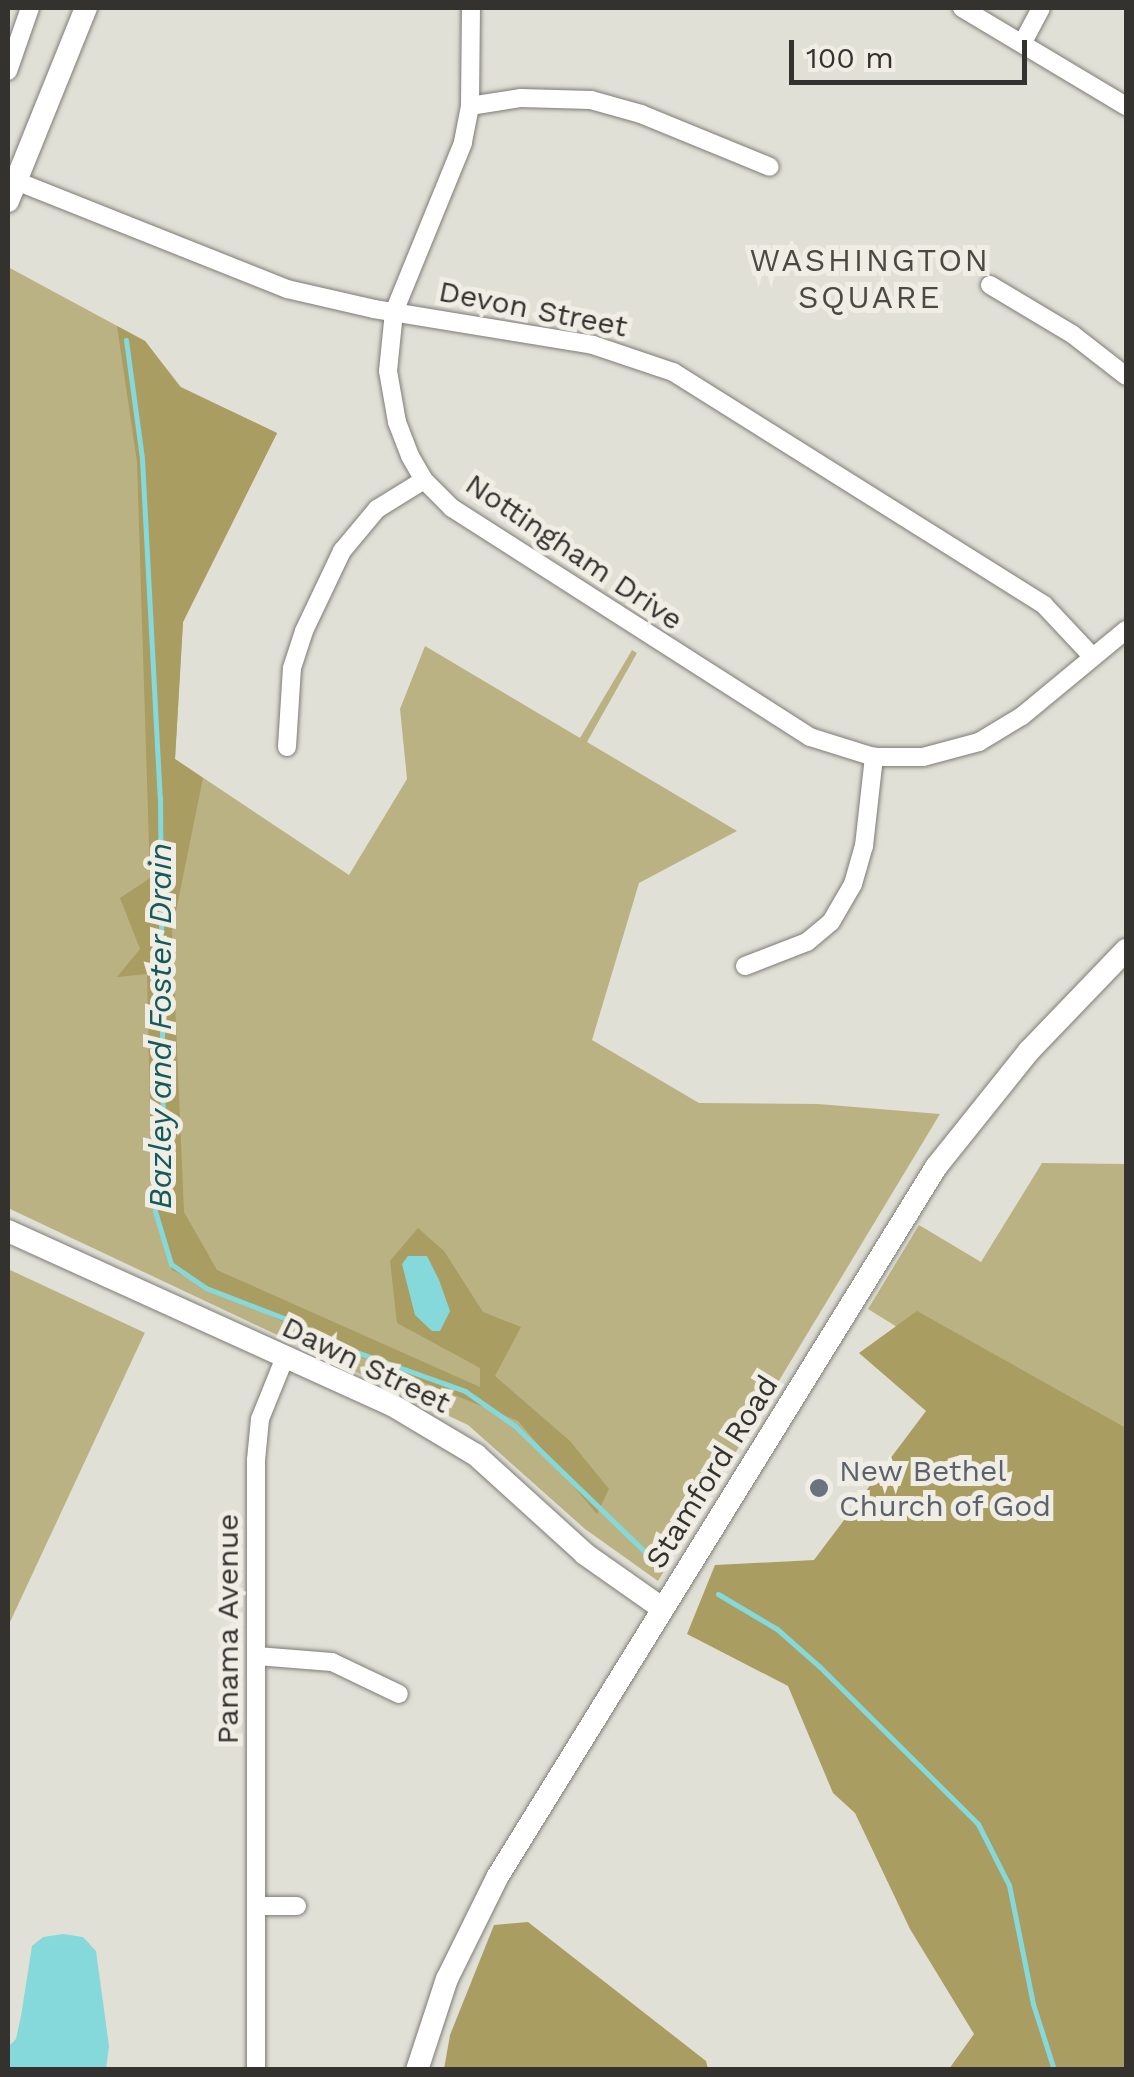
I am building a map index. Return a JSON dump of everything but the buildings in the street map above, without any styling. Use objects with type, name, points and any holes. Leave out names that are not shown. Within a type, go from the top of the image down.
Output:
[{"type":"street","points":[[8,71],[30,8]]},
{"type":"street","points":[[12,191],[86,8]]},
{"type":"street","name":"Nottingham Drive","points":[[472,8],[470,106],[463,143],[442,204],[394,312],[390,395],[410,456],[424,480],[477,527],[781,720],[822,742],[874,756],[923,757],[980,742],[1022,716],[1091,655],[1126,630]]},
{"type":"street","points":[[962,8],[1126,106]]},
{"type":"street","points":[[1023,42],[1040,8]]},
{"type":"street","points":[[470,106],[521,98],[591,100],[641,114],[770,167]]},
{"type":"street","name":"Devon Street","points":[[12,191],[288,290],[394,312],[593,344],[672,372],[1044,605],[1091,655]]},
{"type":"street","points":[[990,285],[1072,334],[1126,376]]},
{"type":"street","points":[[287,747],[292,668],[304,631],[342,551],[377,509],[424,480]]},
{"type":"street","points":[[745,966],[807,942],[831,922],[853,884],[864,846],[874,756]]},
{"type":"street","name":"Stamford Road","points":[[418,2070],[431,2021],[464,1938],[936,1167],[1029,1051],[1126,950]]},
{"type":"street","name":"Dawn Street","points":[[8,1231],[392,1404],[476,1455],[585,1554],[663,1609]]},
{"type":"street","name":"Panama Avenue","points":[[256,2070],[260,1419],[284,1357]]},
{"type":"street","points":[[257,1656],[332,1662],[400,1694]]},
{"type":"street","points":[[256,1906],[297,1906]]},
{"type":"shaded area","points":[[8,267],[145,341],[181,387],[277,433],[183,622],[175,759],[349,875],[407,779],[400,709],[425,646],[580,738],[632,650],[637,653],[587,742],[737,831],[639,883],[592,1040],[699,1103],[818,1104],[940,1114],[658,1581],[585,1529],[468,1425],[8,1208]]},
{"type":"shaded area","points":[[117,326],[145,341],[180,387],[277,433],[183,622],[175,759],[203,778],[172,931],[184,1212],[217,1270],[480,1387],[480,1368],[397,1323],[390,1261],[418,1228],[444,1251],[483,1312],[521,1327],[495,1376],[570,1441],[609,1489],[597,1514],[518,1421],[342,1349],[172,1270],[152,1198],[147,974],[117,977],[140,949],[120,898],[150,878],[137,462]]},
{"type":"shaded area","points":[[1042,1163],[1126,1164],[1126,1469],[868,1309],[919,1225],[981,1262]]},
{"type":"shaded area","points":[[8,1269],[145,1333],[8,1626]]},
{"type":"shaded area","points":[[917,1311],[1126,1428],[1126,2069],[949,2069],[974,2034],[910,1929],[855,1813],[833,1793],[788,1686],[687,1634],[715,1565],[814,1560],[926,1411],[859,1353]]},
{"type":"shaded area","points":[[528,1922],[706,2061],[708,2069],[444,2069],[450,2035],[494,1925]]},
{"type":"water","points":[[408,1256],[427,1256],[439,1280],[450,1311],[440,1331],[432,1331],[415,1315],[402,1264]]},
{"type":"water","points":[[43,1937],[83,1937],[96,1951],[109,2046],[106,2069],[8,2069],[8,2047],[16,2039],[32,1946]]},
{"type":"waterway","name":"Bazley and Foster Drain","points":[[126,340],[142,459],[160,798],[163,1124],[155,1211],[171,1264],[206,1288],[289,1320],[334,1344],[465,1391],[515,1426],[647,1554]]},
{"type":"waterway","name":"Bazley and Foster Drain","points":[[718,1594],[777,1629],[819,1666],[978,1824],[1009,1885],[1033,2004],[1054,2070]]},
{"type":"place","name":"New Bethel Church of God","points":[[819,1488]]},
{"type":"district","name":"WASHINGTON SQUARE","points":[[870,280]]}]
